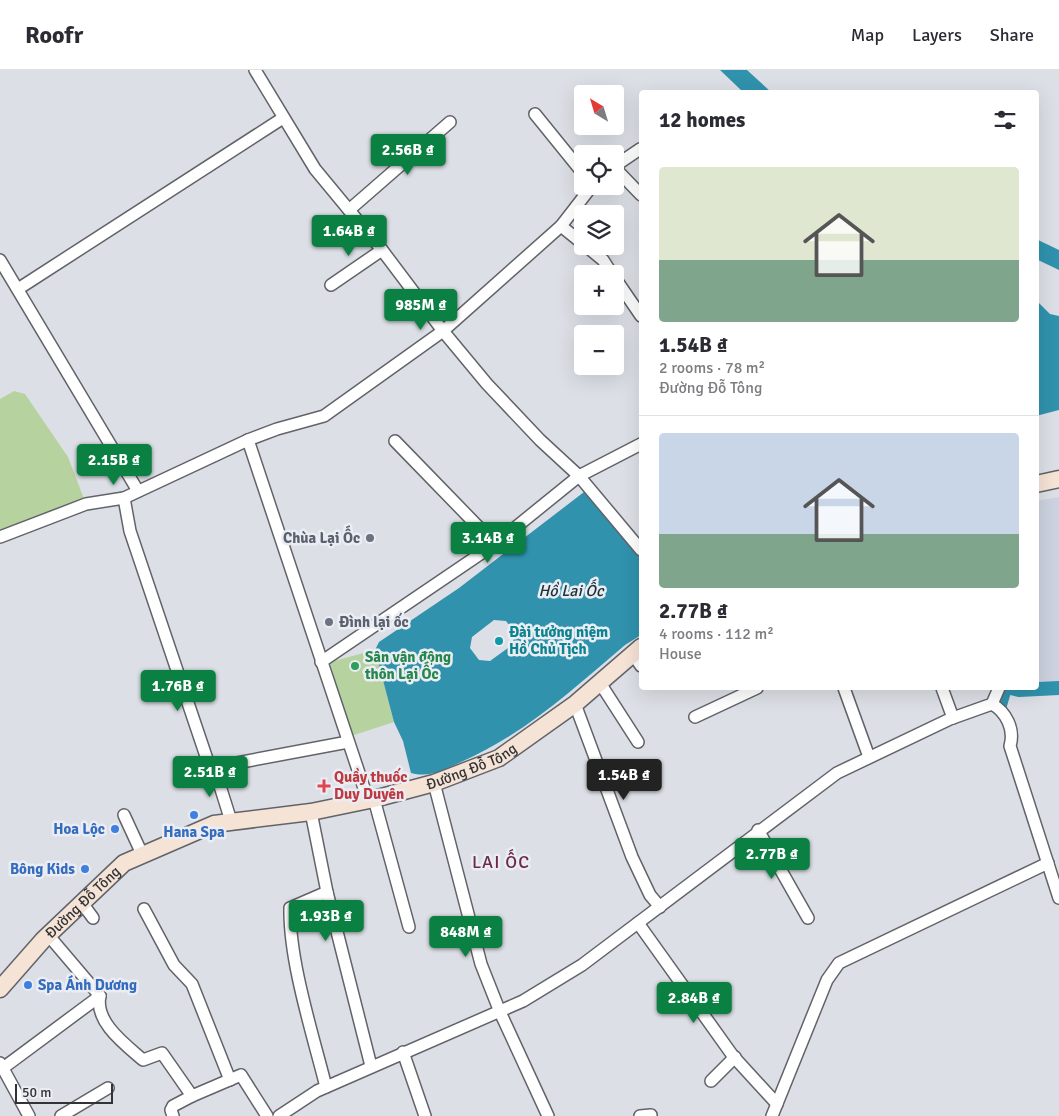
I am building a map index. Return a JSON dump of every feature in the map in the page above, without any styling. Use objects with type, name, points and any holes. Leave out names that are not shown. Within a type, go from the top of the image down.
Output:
[{"type":"main road","points":[[1039,483],[1059,479]]},
{"type":"main road","name":"Đường Đỗ Tông","points":[[0,989],[49,936],[124,863],[214,824],[311,812],[371,800],[434,783],[499,758],[639,656]]},
{"type":"street","points":[[255,70],[315,169],[382,250],[443,331],[487,384],[540,440],[579,476],[639,543]]},
{"type":"street","points":[[535,114],[574,162]]},
{"type":"street","points":[[18,289],[283,118]]},
{"type":"street","points":[[348,210],[450,122]]},
{"type":"street","points":[[624,161],[639,150]]},
{"type":"street","points":[[624,177],[639,193]]},
{"type":"street","points":[[0,537],[86,504],[124,498],[248,440],[277,429],[324,416],[443,331],[561,226],[585,195]]},
{"type":"street","points":[[561,226],[574,237]]},
{"type":"street","points":[[331,285],[382,250]]},
{"type":"street","points":[[597,255],[606,265]]},
{"type":"street","points":[[0,260],[138,491]]},
{"type":"street","points":[[624,291],[639,313]]},
{"type":"street","points":[[248,440],[348,742],[371,800],[409,927]]},
{"type":"street","points":[[395,441],[495,544]]},
{"type":"street","points":[[321,662],[495,544],[579,476],[639,445]]},
{"type":"street","points":[[124,498],[130,531],[210,768],[348,742]]},
{"type":"street","points":[[600,683],[638,742]]},
{"type":"street","points":[[695,717],[753,690]]},
{"type":"street","points":[[845,690],[869,757]]},
{"type":"street","points":[[943,690],[953,718]]},
{"type":"street","points":[[279,1116],[326,1087],[402,1052],[523,1001],[582,965],[758,830],[836,773],[953,718],[992,704],[998,690]]},
{"type":"street","points":[[574,704],[632,857],[650,895],[660,907]]},
{"type":"street","points":[[992,704],[1002,710],[1007,718],[1012,740],[1010,746],[1059,898]]},
{"type":"street","points":[[214,767],[231,821]]},
{"type":"street","points":[[434,783],[481,964],[500,1012],[548,1116]]},
{"type":"street","points":[[311,812],[327,892],[371,1066]]},
{"type":"street","points":[[124,815],[142,854]]},
{"type":"street","points":[[758,830],[808,918]]},
{"type":"street","points":[[772,1116],[827,980],[839,963],[1048,863]]},
{"type":"street","points":[[326,1087],[297,968],[290,921],[290,908],[327,892]]},
{"type":"street","points":[[82,903],[93,918]]},
{"type":"street","points":[[144,909],[174,965],[192,984],[230,1080]]},
{"type":"street","points":[[638,923],[735,1057],[777,1104]]},
{"type":"street","points":[[49,936],[100,996]]},
{"type":"street","points":[[29,1116],[1,1065],[100,996]]},
{"type":"street","points":[[100,996],[98,1003],[106,1022],[117,1037],[142,1060],[162,1053],[192,1096]]},
{"type":"street","points":[[402,1052],[425,1116]]},
{"type":"street","points":[[712,1081],[735,1057]]},
{"type":"street","points":[[173,1116],[171,1110],[173,1106],[241,1075],[267,1116]]},
{"type":"street","points":[[61,1116],[108,1088]]},
{"type":"shaded area","points":[[1059,497],[1059,683],[1039,685],[1039,500]]},
{"type":"green space","points":[[14,391],[25,394],[68,457],[86,504],[0,537],[0,399]]},
{"type":"green space","points":[[375,650],[394,722],[351,736],[330,662]]},
{"type":"water","points":[[720,70],[747,70],[769,90],[741,90]]},
{"type":"water","points":[[1039,240],[1059,250],[1059,270],[1039,260]]},
{"type":"water","points":[[1039,303],[1050,314],[1059,316],[1059,410],[1039,415]]},
{"type":"water","name":"Hồ Lai Ốc","points":[[584,492],[639,557],[639,636],[625,645],[527,725],[484,751],[431,774],[411,773],[403,741],[394,722],[375,650],[379,642],[459,588]],"holes":[[[494,620],[506,621],[515,633],[512,645],[490,661],[479,660],[470,648],[472,637]]]},
{"type":"waterway","points":[[1039,689],[1059,688]]},
{"type":"waterway","points":[[1000,705],[1004,690]]},
{"type":"place","name":"Chùa Lại Ốc","points":[[370,538]]},
{"type":"place","name":"Đình lại ốc","points":[[329,622]]},
{"type":"place","name":"Đài tưởng niệm Hồ Chủ Tịch","points":[[499,641]]},
{"type":"place","name":"Sân vận động thôn Lại Ốc","points":[[355,666]]},
{"type":"place","name":"Quầy thuốc Duy Duyên","points":[[324,786]]},
{"type":"place","name":"Hana Spa","points":[[194,815]]},
{"type":"place","name":"Hoa Lộc","points":[[115,829]]},
{"type":"place","name":"Bông Kids","points":[[85,869]]},
{"type":"place","name":"Spa Ánh Dương","points":[[28,985]]},
{"type":"district","name":"LAI ỐC","points":[[501,862]]}]
